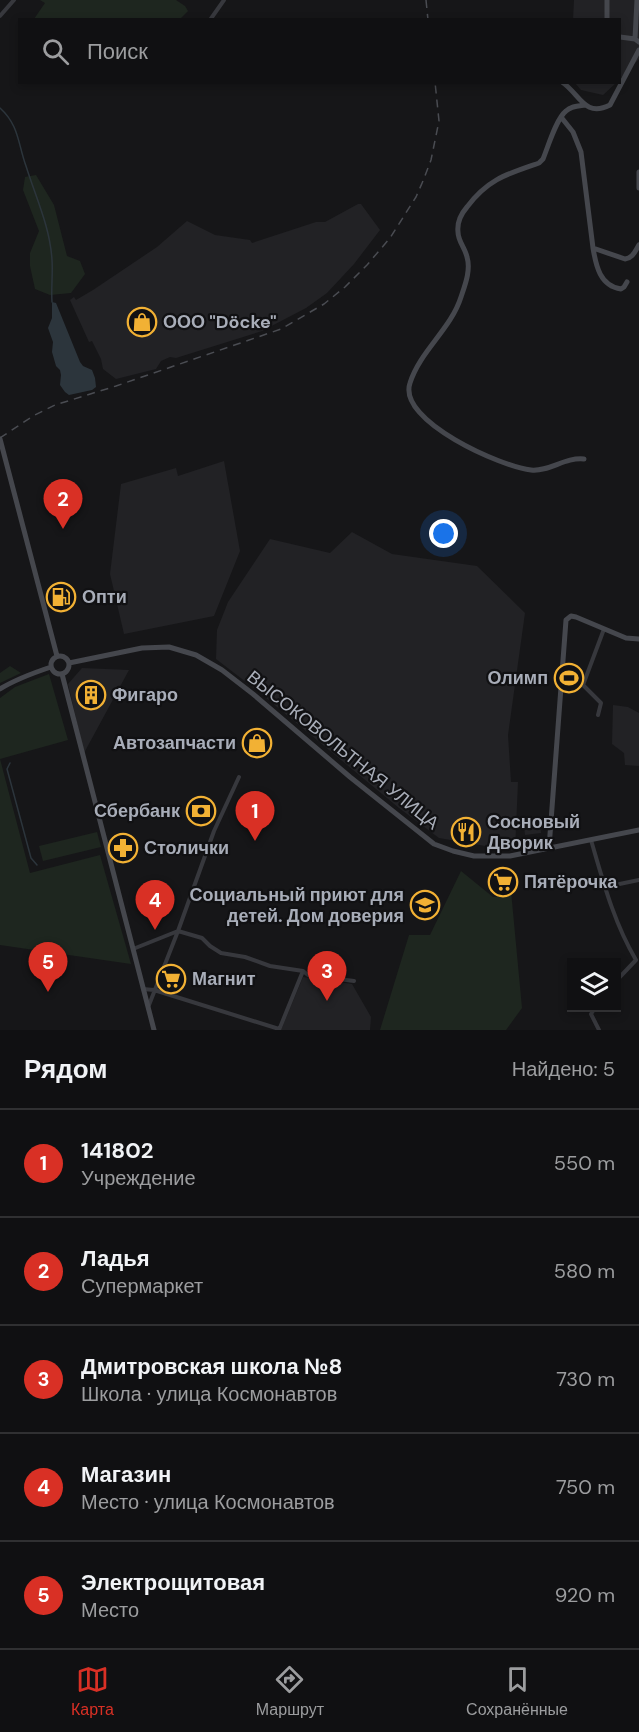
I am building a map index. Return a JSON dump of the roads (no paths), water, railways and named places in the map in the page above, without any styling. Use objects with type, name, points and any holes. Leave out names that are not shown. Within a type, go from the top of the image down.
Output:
[{"type":"street","points":[[0,16],[14,0]]},
{"type":"street","points":[[211,18],[224,0]]},
{"type":"street","points":[[607,18],[608,0]]},
{"type":"street","points":[[621,37],[637,40],[637,0]]},
{"type":"street","points":[[564,84],[585,105],[601,109],[610,105],[639,51]]},
{"type":"street","points":[[584,459],[574,458],[539,470],[496,460],[438,430],[416,407],[409,393],[409,385],[416,370],[459,303],[466,282],[469,268],[468,257],[458,234],[462,212],[486,186],[507,174],[539,163],[565,111],[574,106],[585,105]]},
{"type":"street","points":[[561,117],[573,132],[581,152],[596,265],[605,282],[611,286],[621,289],[627,282]]},
{"type":"street","points":[[639,172],[639,188]]},
{"type":"street","points":[[593,248],[625,259],[634,254],[639,245]]},
{"type":"street","points":[[0,439],[57,656]]},
{"type":"street","points":[[549,848],[567,618],[576,617],[626,638],[639,639]]},
{"type":"street","points":[[598,716],[601,703],[583,686],[604,628]]},
{"type":"street","name":"ВЫСОКОВОЛЬТНАЯ УЛИЦА","points":[[69,663],[142,648],[169,647],[196,655],[222,670],[253,694],[350,777],[434,844],[453,851],[474,856],[510,856],[639,830]]},
{"type":"street","points":[[57,656],[64,656],[69,663],[68,670],[62,674],[55,673],[51,668],[52,661],[57,656]]},
{"type":"street","points":[[0,689],[33,673],[51,668]]},
{"type":"street","points":[[62,674],[154,1030]]},
{"type":"street","points":[[148,1007],[214,831],[240,777]]},
{"type":"street","points":[[591,840],[623,938],[638,961],[621,976]]},
{"type":"street","points":[[605,887],[639,880]]},
{"type":"street","points":[[126,925],[134,923]]},
{"type":"street","points":[[133,949],[178,931],[202,938],[221,953],[245,957],[270,966],[303,971],[308,975],[354,981]]},
{"type":"street","points":[[143,989],[154,990],[279,1030],[303,971]]},
{"type":"street","points":[[592,1012],[591,1014],[599,1030]]},
{"type":"waterway","points":[[0,108],[11,121],[17,135],[46,224],[52,260],[52,302]]},
{"type":"waterway","points":[[10,763],[7,769],[31,858],[37,865]]},
{"type":"railway","points":[[426,0],[428,18]]},
{"type":"railway","points":[[0,438],[33,416],[55,405],[281,329],[324,304],[345,287],[390,238],[416,197],[431,160],[439,121],[435,84]]},
{"type":"place","name":"ООО \"Döcke\"","points":[[142,322]]},
{"type":"place","name":"Ладья","points":[[63,529]]},
{"type":"place","name":"Опти","points":[[61,597]]},
{"type":"place","name":"Олимп","points":[[569,678]]},
{"type":"place","name":"Фигаро","points":[[91,695]]},
{"type":"place","name":"Автозапчасти","points":[[257,743]]},
{"type":"place","name":"Сбербанк","points":[[201,811]]},
{"type":"place","name":"Сосновый Дворик","points":[[466,832]]},
{"type":"place","name":"141802","points":[[255,841]]},
{"type":"place","name":"Столички","points":[[123,848]]},
{"type":"place","name":"Пятёрочка","points":[[503,882]]},
{"type":"place","name":"Социальный приют для детей. Дом доверия","points":[[425,905]]},
{"type":"place","name":"Магазин","points":[[155,930]]},
{"type":"place","name":"Магнит","points":[[171,979]]},
{"type":"place","name":"Электрощитовая","points":[[48,992]]},
{"type":"place","name":"Дмитровская школа №8","points":[[327,1001]]}]
